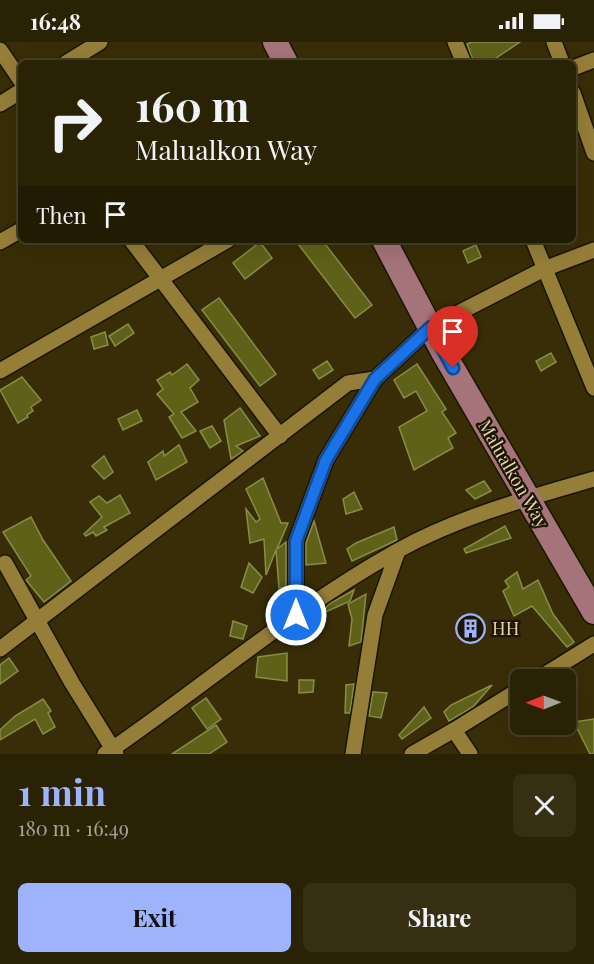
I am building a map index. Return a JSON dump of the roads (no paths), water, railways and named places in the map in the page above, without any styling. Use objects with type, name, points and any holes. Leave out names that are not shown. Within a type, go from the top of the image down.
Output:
[{"type":"main road","points":[[275,42],[284,60]]},
{"type":"main road","name":"Malualkon Way","points":[[386,243],[527,498],[594,612]]},
{"type":"street","points":[[71,60],[100,42]]},
{"type":"street","points":[[455,42],[463,60]]},
{"type":"street","points":[[554,42],[561,60]]},
{"type":"street","points":[[0,50],[18,77]]},
{"type":"street","points":[[576,67],[594,60]]},
{"type":"street","points":[[0,104],[18,93]]},
{"type":"street","points":[[576,102],[594,153]]},
{"type":"street","points":[[0,242],[18,232]]},
{"type":"street","points":[[133,243],[280,436]]},
{"type":"street","points":[[0,371],[223,243]]},
{"type":"street","points":[[534,243],[594,388]]},
{"type":"street","points":[[296,615],[296,541],[326,460],[375,379],[431,327],[544,269],[594,250]]},
{"type":"street","points":[[0,649],[348,383],[375,379]]},
{"type":"street","points":[[5,564],[111,752],[296,615],[398,551],[453,526],[527,498],[594,479]]},
{"type":"street","points":[[353,754],[375,615],[398,551]]},
{"type":"street","points":[[554,669],[594,644]]},
{"type":"street","points":[[412,754],[510,695]]},
{"type":"street","points":[[454,730],[470,754]]},
{"type":"place","name":"HH","points":[[471,629]]}]
